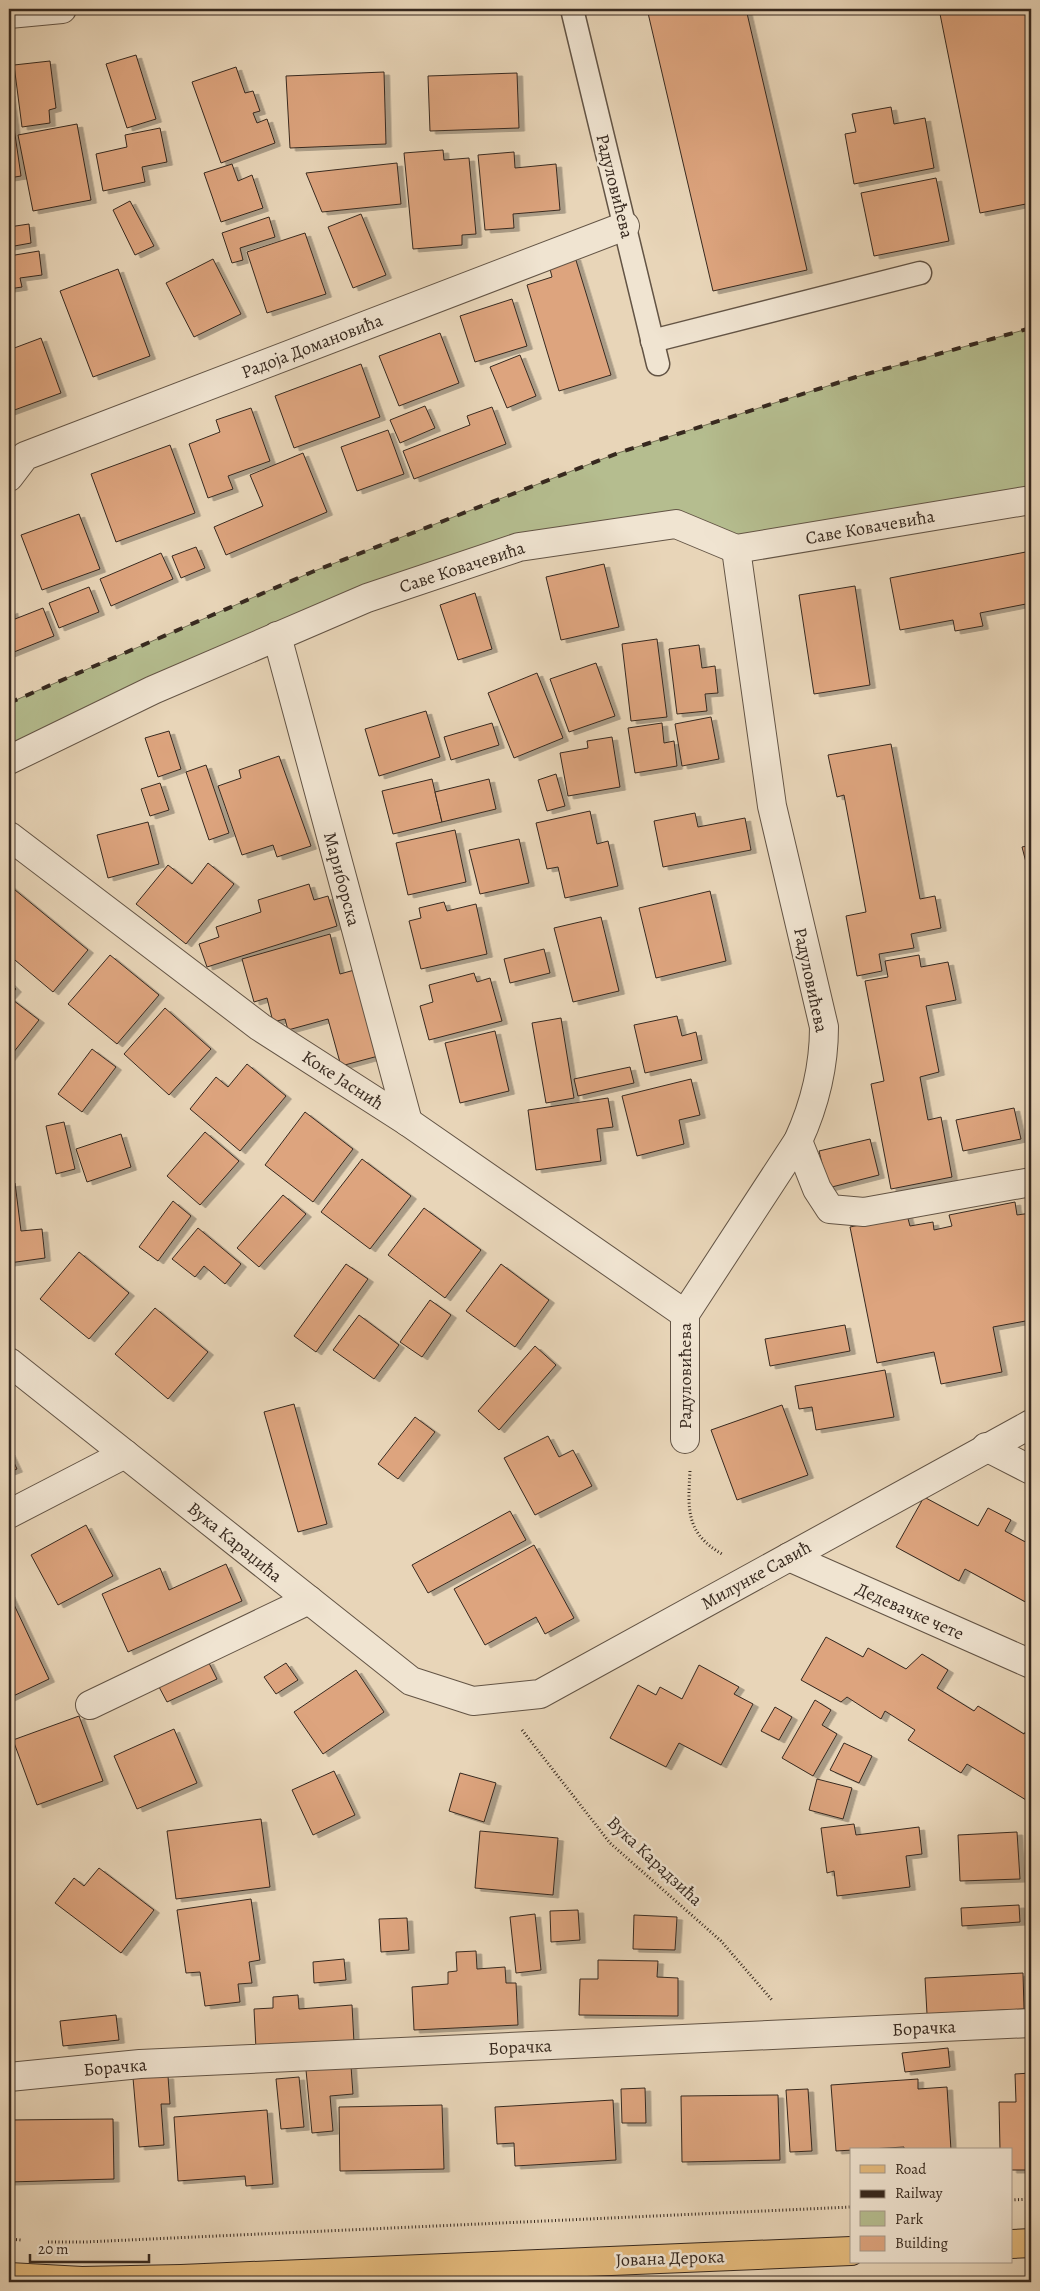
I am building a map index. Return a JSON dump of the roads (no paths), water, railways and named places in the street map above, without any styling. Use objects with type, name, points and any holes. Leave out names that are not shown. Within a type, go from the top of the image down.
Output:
[{"type":"main road","points":[[1012,2244],[1031,2243]]},
{"type":"main road","name":"Јована Дерока","points":[[9,2277],[82,2281],[181,2279],[850,2251]]},
{"type":"street","points":[[9,14],[48,9]]},
{"type":"street","name":"Радоја Домановића","points":[[9,477],[24,456],[625,226]]},
{"type":"street","name":"Саве Ковачевића","points":[[9,760],[153,690],[367,598],[518,547],[676,524],[736,549],[1031,500]]},
{"type":"street","name":"Радуловићева","points":[[685,1439],[685,1314],[798,1141],[810,1115],[818,1088],[824,1056],[824,1027],[772,806],[736,549]]},
{"type":"street","name":"Мариборска","points":[[278,636],[408,1122]]},
{"type":"street","name":"Коке Јаснић","points":[[9,836],[260,1026],[408,1122],[685,1314]]},
{"type":"street","points":[[798,1141],[817,1190],[830,1209],[864,1212],[1031,1182]]},
{"type":"street","name":"Вука Караџића","points":[[9,1362],[411,1681],[474,1700]]},
{"type":"street","name":"Милунке Савић","points":[[474,1700],[540,1694],[986,1447],[1031,1424]]},
{"type":"street","points":[[986,1447],[1031,1470]]},
{"type":"street","points":[[9,1514],[125,1454]]},
{"type":"street","name":"Дедевачке чете","points":[[788,1558],[1031,1664]]},
{"type":"street","points":[[90,1705],[309,1600]]},
{"type":"street","name":"Борачка","points":[[9,2077],[140,2064],[1031,2023]]},
{"type":"lane","name":"Радуловићева","points":[[572,9],[658,364]]},
{"type":"lane","points":[[652,341],[920,272]]},
{"type":"railway","points":[[9,703],[312,572],[618,453],[856,377],[1031,328]]}]
